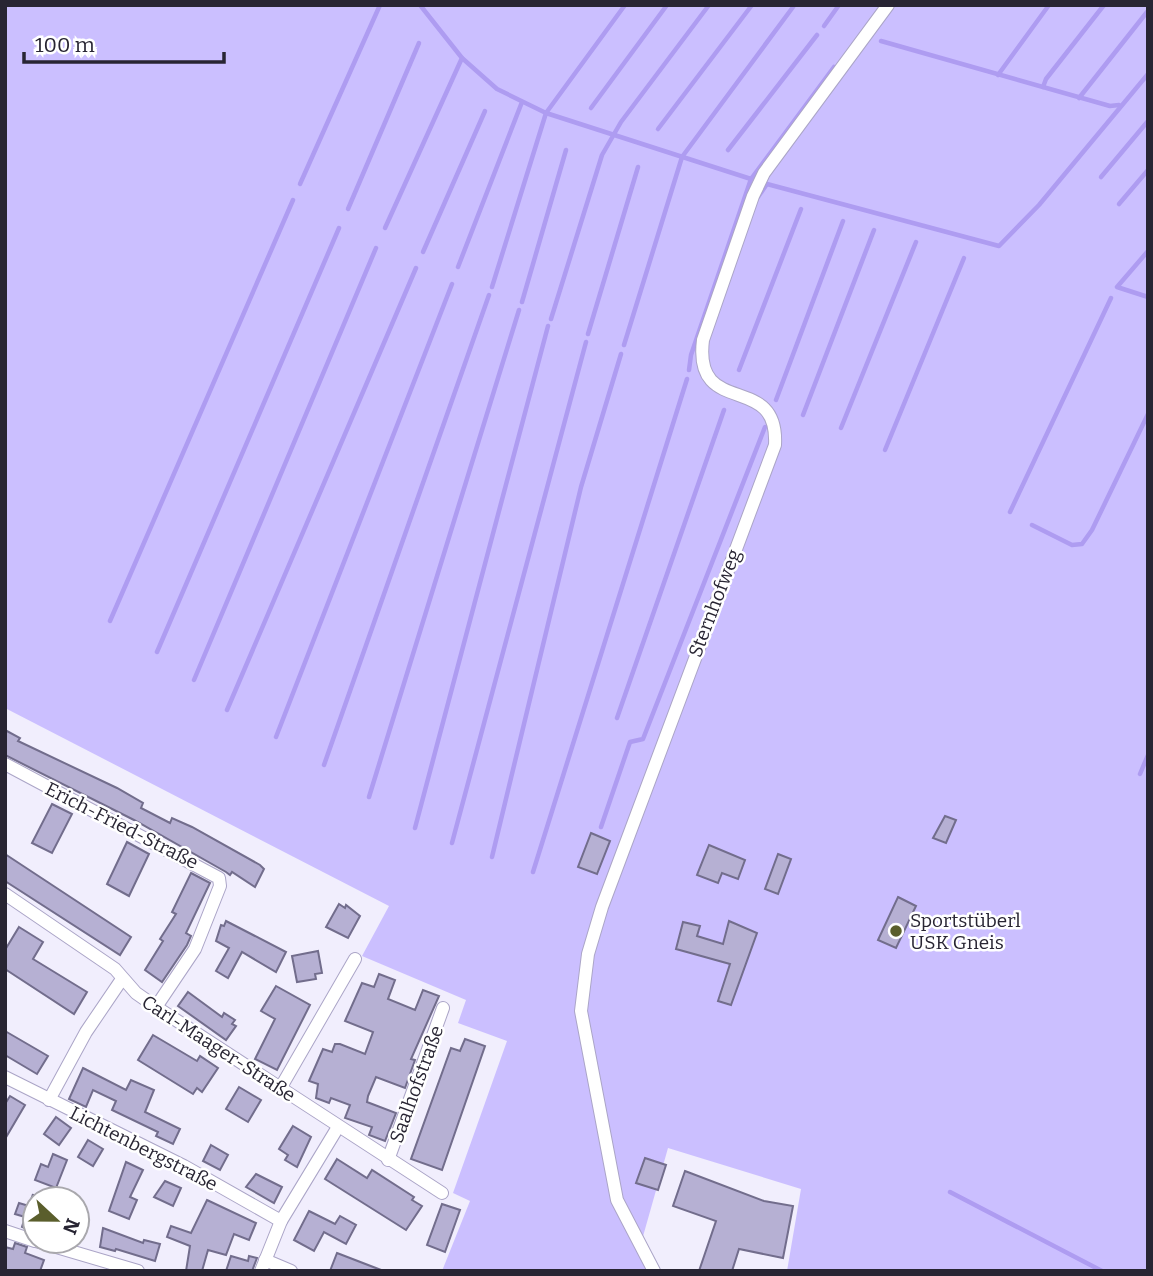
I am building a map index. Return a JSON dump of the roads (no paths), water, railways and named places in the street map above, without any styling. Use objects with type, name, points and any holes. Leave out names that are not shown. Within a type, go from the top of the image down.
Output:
[{"type":"street","name":"Sternhofweg","points":[[654,1271],[617,1200],[581,1011],[582,985],[602,907],[775,444],[776,425],[768,410],[751,399],[718,388],[704,375],[700,359],[703,341],[752,196],[764,173],[888,5]]},
{"type":"street","name":"Erich-Fried-Straße","points":[[5,764],[219,878],[220,886],[195,949],[156,1007]]},
{"type":"street","name":"Carl-Maager-Straße","points":[[5,894],[115,969],[122,979],[156,1007],[442,1193]]},
{"type":"street","points":[[281,1087],[355,959]]},
{"type":"street","points":[[49,1100],[86,1032],[122,979]]},
{"type":"street","name":"Saalhofstraße","points":[[388,1160],[443,1008]]},
{"type":"street","name":"Lichtenbergstraße","points":[[5,1077],[184,1166],[281,1221]]},
{"type":"street","points":[[291,1271],[263,1266],[281,1221],[338,1127]]},
{"type":"street","points":[[84,1255],[138,1271]]},
{"type":"waterway","points":[[300,184],[380,5]]},
{"type":"waterway","points":[[420,5],[462,58],[497,89],[546,113],[751,179]]},
{"type":"waterway","points":[[492,287],[546,113],[625,5]]},
{"type":"waterway","points":[[591,108],[667,5]]},
{"type":"waterway","points":[[551,319],[602,155],[621,122],[709,5]]},
{"type":"waterway","points":[[658,129],[752,5]]},
{"type":"waterway","points":[[824,26],[839,5]]},
{"type":"waterway","points":[[998,75],[1049,5]]},
{"type":"waterway","points":[[1043,87],[1046,79],[1104,5]]},
{"type":"waterway","points":[[624,345],[682,157],[793,7]]},
{"type":"waterway","points":[[1079,98],[1147,12]]},
{"type":"waterway","points":[[728,150],[817,35]]},
{"type":"waterway","points":[[881,41],[1110,106],[1119,105]]},
{"type":"waterway","points":[[348,209],[419,43]]},
{"type":"waterway","points":[[385,228],[462,58]]},
{"type":"waterway","points":[[689,370],[691,355],[751,179],[834,67]]},
{"type":"waterway","points":[[758,197],[767,184],[999,246],[1039,205],[1148,74]]},
{"type":"waterway","points":[[458,267],[522,102]]},
{"type":"waterway","points":[[423,252],[485,111]]},
{"type":"waterway","points":[[1101,177],[1148,121]]},
{"type":"waterway","points":[[522,302],[566,150]]},
{"type":"waterway","points":[[588,334],[638,167]]},
{"type":"waterway","points":[[1119,204],[1148,170]]},
{"type":"waterway","points":[[110,621],[293,200]]},
{"type":"waterway","points":[[739,370],[801,209]]},
{"type":"waterway","points":[[776,400],[843,221]]},
{"type":"waterway","points":[[157,652],[339,228]]},
{"type":"waterway","points":[[803,415],[874,230]]},
{"type":"waterway","points":[[841,428],[916,242]]},
{"type":"waterway","points":[[194,680],[376,248]]},
{"type":"waterway","points":[[1148,251],[1117,287],[1148,297]]},
{"type":"waterway","points":[[885,450],[964,258]]},
{"type":"waterway","points":[[227,710],[416,268]]},
{"type":"waterway","points":[[276,737],[452,284]]},
{"type":"waterway","points":[[324,765],[489,295]]},
{"type":"waterway","points":[[1010,512],[1111,298]]},
{"type":"waterway","points":[[369,797],[519,310]]},
{"type":"waterway","points":[[415,828],[548,326]]},
{"type":"waterway","points":[[452,843],[586,342]]},
{"type":"waterway","points":[[492,857],[581,487],[621,354]]},
{"type":"waterway","points":[[533,872],[687,379]]},
{"type":"waterway","points":[[617,718],[724,410]]},
{"type":"waterway","points":[[1032,525],[1072,545],[1082,544],[1092,530],[1148,414]]},
{"type":"waterway","points":[[601,827],[630,742],[643,739],[765,427]]},
{"type":"waterway","points":[[1140,774],[1148,755]]},
{"type":"waterway","points":[[950,1192],[1102,1271]]},
{"type":"place","name":"Sportstüberl USK Gneis","points":[[896,931]]}]
